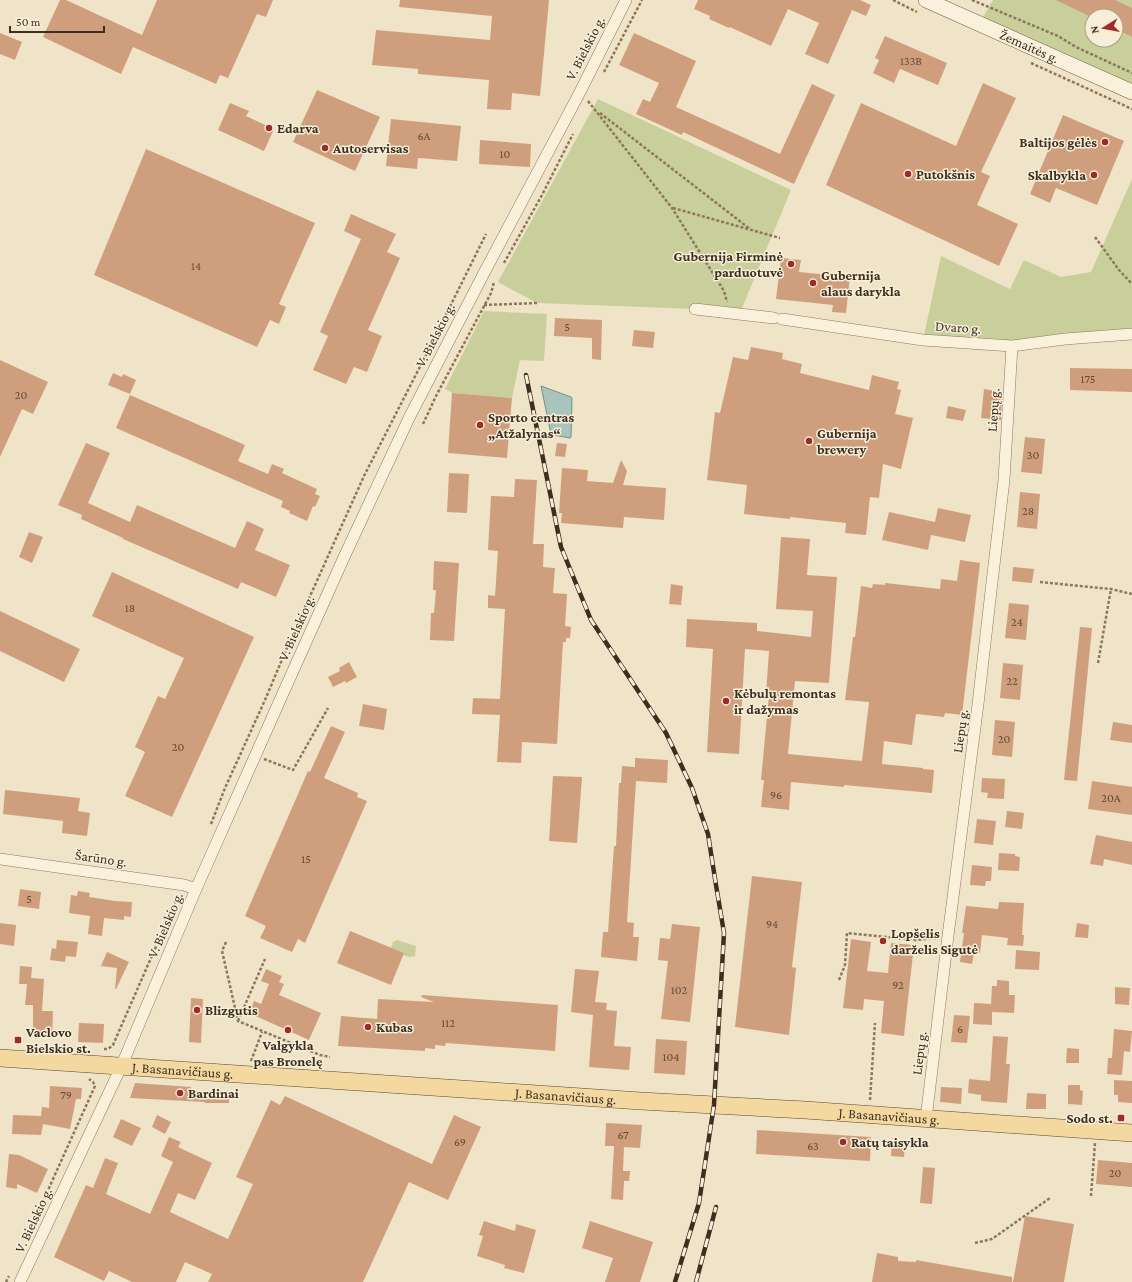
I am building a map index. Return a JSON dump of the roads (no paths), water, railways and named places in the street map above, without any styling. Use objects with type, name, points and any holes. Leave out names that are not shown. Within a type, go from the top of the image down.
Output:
[{"type":"main road","name":"Žemaitės g.","points":[[926,0],[1132,92]]},
{"type":"main road","name":"J. Basanavičiaus g.","points":[[0,1058],[1132,1133]]},
{"type":"street","name":"V. Bielskio g.","points":[[20,1282],[121,1067],[196,889],[344,556],[409,418],[580,92],[626,0]]},
{"type":"street","name":"Dvaro g.","points":[[695,309],[732,312],[923,340],[1012,346],[1065,339],[1132,334]]},
{"type":"street","name":"Liepų g.","points":[[926,1119],[978,704],[1000,512],[1012,346]]},
{"type":"street","name":"Šarūno g.","points":[[0,859],[184,885],[196,889]]},
{"type":"water","points":[[541,386],[571,397],[570,438],[551,434]]},
{"type":"railway","points":[[526,375],[561,547],[591,620],[666,733],[692,788],[708,834],[724,933],[714,1105],[699,1203],[675,1282]]},
{"type":"railway","points":[[696,1282],[716,1207]]},
{"type":"place","name":"Edarva","points":[[269,128]]},
{"type":"place","name":"Baltijos gėlės","points":[[1105,142]]},
{"type":"place","name":"Autoservisas","points":[[325,148]]},
{"type":"place","name":"Putokšnis","points":[[908,174]]},
{"type":"place","name":"Skalbykla","points":[[1094,175]]},
{"type":"place","name":"Gubernija Firminė parduotuvė","points":[[791,264]]},
{"type":"place","name":"Gubernija alaus darykla","points":[[813,283]]},
{"type":"place","name":"Sporto centras „Atžalynas“","points":[[480,425]]},
{"type":"place","name":"Gubernija brewery","points":[[809,441]]},
{"type":"place","name":"Kėbulų remontas ir dažymas","points":[[726,701]]},
{"type":"place","name":"Lopšelis darželis Sigutė","points":[[883,941]]},
{"type":"place","name":"Blizgutis","points":[[197,1010]]},
{"type":"place","name":"Kubas","points":[[368,1027]]},
{"type":"place","name":"Valgykla pas Bronelę","points":[[288,1030]]},
{"type":"place","name":"Vaclovo Bielskio st.","points":[[18,1040]]},
{"type":"place","name":"Bardinai","points":[[180,1093]]},
{"type":"place","name":"Sodo st.","points":[[1121,1118]]},
{"type":"place","name":"Ratų taisykla","points":[[843,1142]]}]
